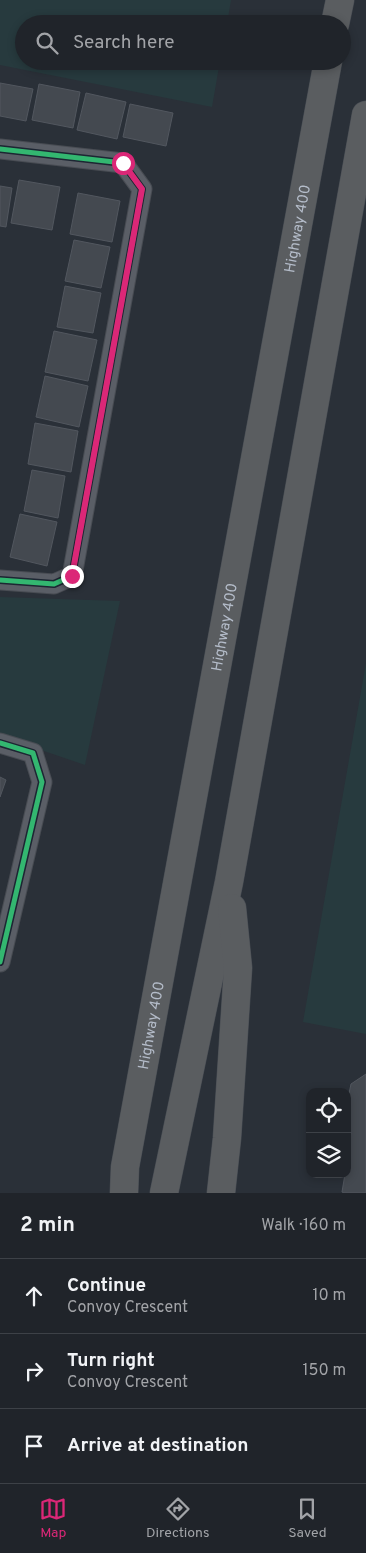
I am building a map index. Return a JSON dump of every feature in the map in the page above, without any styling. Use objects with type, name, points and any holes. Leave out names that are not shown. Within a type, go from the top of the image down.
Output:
[{"type":"highway","points":[[337,15],[340,0]]},
{"type":"highway","name":"Highway 400","points":[[116,1193],[124,1180],[326,70]]},
{"type":"highway","points":[[164,1193],[229,882],[366,115]]},
{"type":"highway","points":[[221,1193],[227,1138],[238,968],[229,882]]},
{"type":"street","points":[[0,149],[123,163],[142,189],[72,576],[54,584],[0,580]]},
{"type":"street","points":[[0,743],[33,753],[42,782],[3,933],[0,962]]},
{"type":"green space","points":[[0,0],[231,0],[228,15],[15,15],[15,68],[0,65]]},
{"type":"green space","points":[[25,70],[218,70],[212,107]]},
{"type":"green space","points":[[0,597],[120,601],[85,765],[0,736]]},
{"type":"green space","points":[[366,663],[366,1034],[303,1022]]},
{"type":"building","points":[[0,83],[33,89],[26,121],[0,116]]},
{"type":"building","points":[[39,84],[80,92],[73,128],[32,120]]},
{"type":"building","points":[[86,93],[126,102],[117,139],[77,130]]},
{"type":"building","points":[[130,104],[173,113],[166,146],[123,137]]},
{"type":"building","points":[[19,180],[60,187],[52,230],[11,223]]},
{"type":"building","points":[[0,186],[12,188],[6,227],[0,226]]},
{"type":"building","points":[[78,193],[120,201],[112,242],[70,234]]},
{"type":"building","points":[[74,240],[110,247],[101,288],[65,281]]},
{"type":"building","points":[[65,286],[101,293],[93,333],[57,327]]},
{"type":"building","points":[[54,331],[97,340],[88,381],[45,372]]},
{"type":"building","points":[[45,376],[88,386],[79,427],[36,417]]},
{"type":"building","points":[[35,423],[78,431],[71,472],[28,464]]},
{"type":"building","points":[[32,470],[65,476],[58,518],[24,511]]},
{"type":"building","points":[[20,514],[57,522],[47,566],[10,557]]},
{"type":"building","points":[[0,777],[6,780],[0,797]]},
{"type":"building","points":[[366,1074],[366,1193],[342,1192],[344,1178],[351,1178],[351,1084]]},
{"type":"cycle path","points":[[0,149],[123,163],[142,189],[72,576],[54,584],[0,580]]},
{"type":"cycle path","points":[[0,743],[33,753],[42,782],[0,962]]},
{"type":"route","points":[[72,576],[142,189],[123,163]]}]
